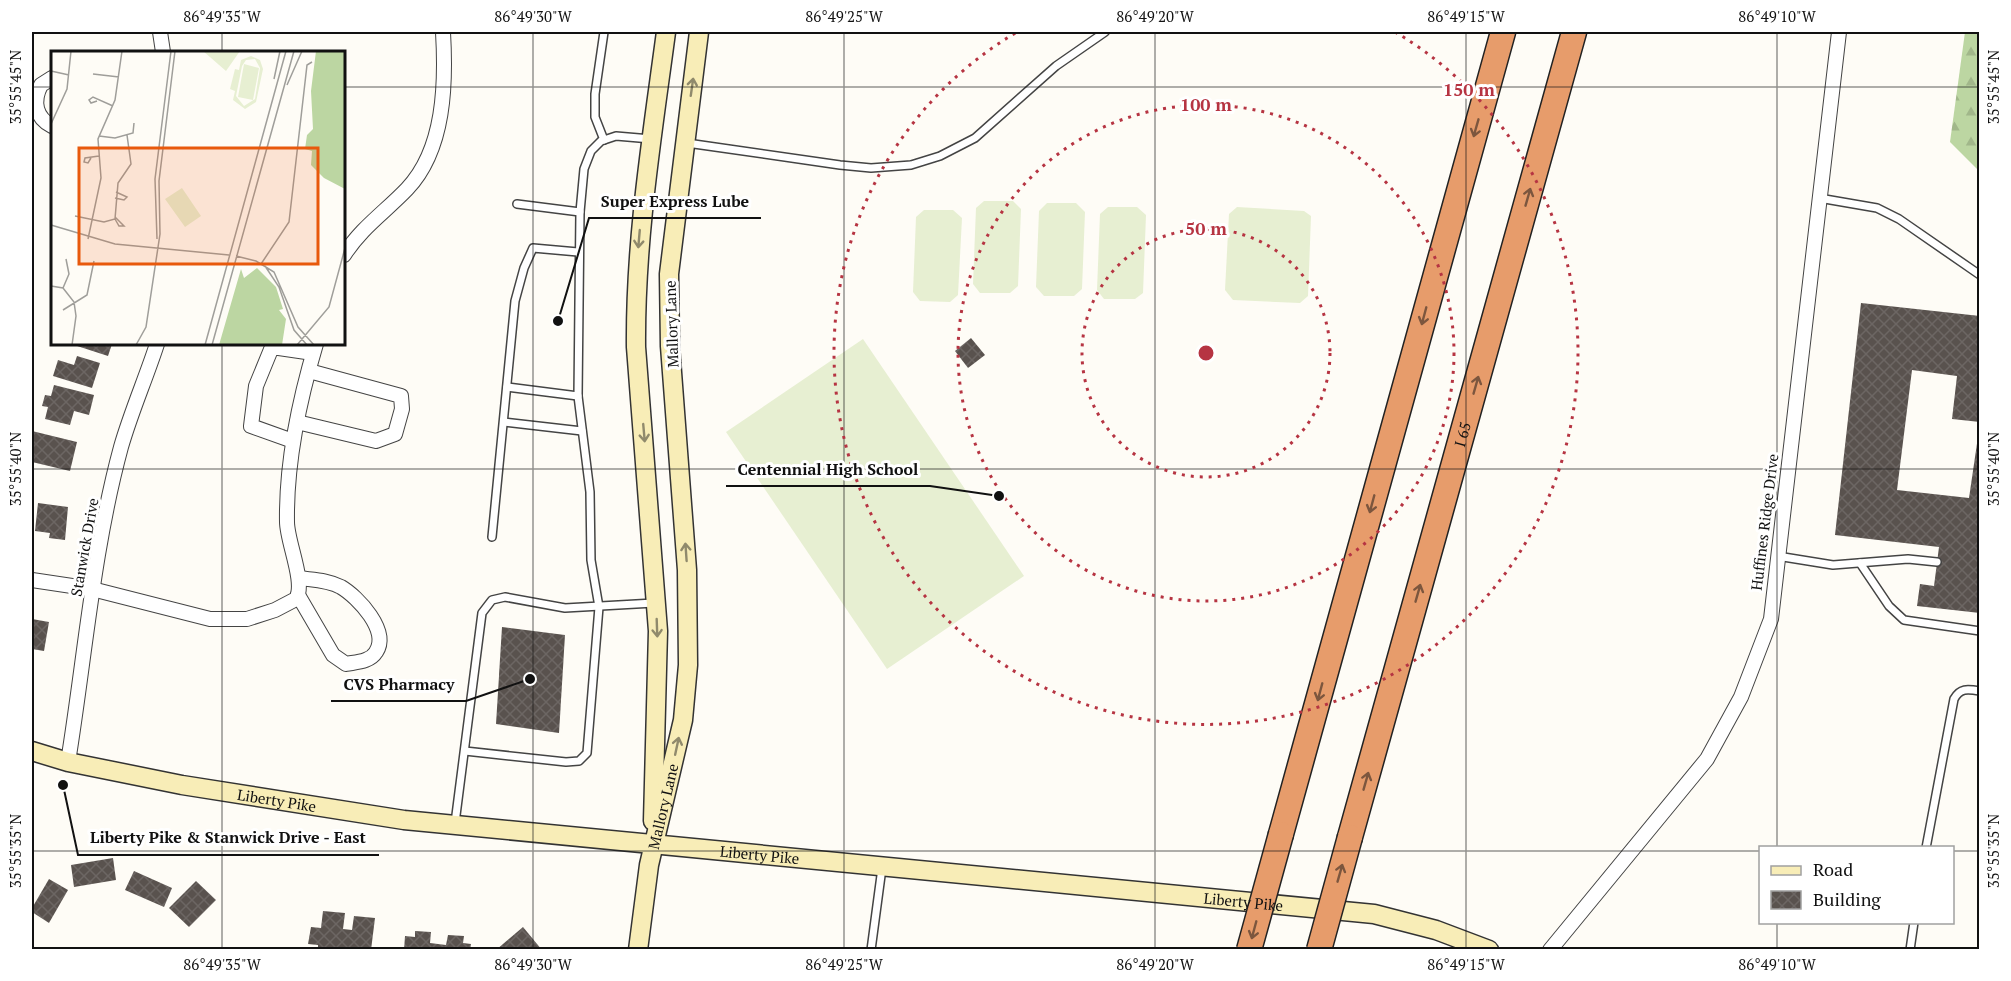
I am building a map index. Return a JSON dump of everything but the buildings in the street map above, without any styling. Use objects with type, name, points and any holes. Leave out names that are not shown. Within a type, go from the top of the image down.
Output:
[{"type":"highway","points":[[1249,950],[1503,32]]},
{"type":"highway","name":"I 65","points":[[1319,950],[1575,32]]},
{"type":"main road","name":"Mallory Lane","points":[[653,844],[658,666],[656,603],[636,317],[642,212],[666,32]]},
{"type":"main road","name":"Mallory Lane","points":[[653,844],[683,720],[688,665],[687,570],[669,309],[675,216],[699,32]]},
{"type":"main road","points":[[652,139],[685,143]]},
{"type":"main road","name":"Liberty Pike","points":[[32,751],[68,762],[297,805],[455,825],[1374,914],[1436,930],[1489,950]]},
{"type":"main road","points":[[638,950],[653,844]]},
{"type":"street","points":[[160,32],[163,51]]},
{"type":"street","points":[[345,253],[356,236],[408,188],[429,158],[437,132],[444,56],[443,32]]},
{"type":"street","name":"Huffines Ridge Drive","points":[[1550,950],[1707,759],[1742,697],[1771,619],[1839,32]]},
{"type":"street","points":[[51,79],[41,85],[36,104],[38,114],[51,125]]},
{"type":"street","name":"Stanwick Drive","points":[[68,762],[92,589],[122,446],[157,345]]},
{"type":"street","points":[[293,441],[251,426],[256,386],[272,347],[315,348],[293,441],[287,523],[291,551],[299,578],[298,595],[333,655],[346,664],[364,661],[376,654],[380,641],[375,623],[357,600],[340,587],[322,580],[299,578]]},
{"type":"street","points":[[297,422],[376,441],[395,434],[402,409],[401,396],[309,371]]},
{"type":"street","points":[[32,580],[92,589],[210,619],[247,620],[275,610],[298,595]]},
{"type":"lane","points":[[604,32],[595,94],[595,117],[604,140]]},
{"type":"lane","points":[[685,143],[840,165],[871,168],[911,165],[940,156],[975,138],[1056,66],[1105,32]]},
{"type":"lane","points":[[465,751],[566,762],[579,761],[586,753],[599,607],[591,560],[590,492],[578,396],[578,252],[584,168],[591,151],[604,140],[616,136],[652,139]]},
{"type":"lane","points":[[1819,198],[1877,208],[1899,219],[1980,275]]},
{"type":"lane","points":[[517,204],[580,212]]},
{"type":"lane","points":[[492,537],[515,301],[524,268],[534,248],[578,252]]},
{"type":"lane","points":[[507,387],[578,396]]},
{"type":"lane","points":[[504,422],[582,431]]},
{"type":"lane","points":[[1777,556],[1833,566],[1908,559],[1937,562]]},
{"type":"lane","points":[[1860,563],[1889,606],[1904,620],[1980,631]]},
{"type":"lane","points":[[455,825],[482,613],[492,600],[505,597],[565,608],[656,603]]},
{"type":"lane","points":[[1926,846],[1954,699],[1958,692],[1966,688],[1980,691]]},
{"type":"lane","points":[[872,950],[882,868]]},
{"type":"lane","points":[[1910,950],[1914,924]]},
{"type":"green space","points":[[1965,32],[1979,32],[1979,171],[1950,142]]},
{"type":"green space","points":[[984,201],[1013,201],[1021,209],[1018,286],[1010,293],[980,293],[973,284],[976,208]]},
{"type":"green space","points":[[1047,203],[1076,203],[1085,212],[1082,289],[1074,296],[1044,296],[1036,287],[1039,211]]},
{"type":"green space","points":[[1108,207],[1137,207],[1146,215],[1143,293],[1135,299],[1104,299],[1097,290],[1100,214]]},
{"type":"green space","points":[[1237,207],[1304,211],[1311,216],[1308,296],[1300,303],[1233,300],[1225,290],[1229,214]]},
{"type":"green space","points":[[924,210],[953,210],[962,218],[958,295],[950,302],[920,301],[913,292],[916,217]]},
{"type":"green space","points":[[863,339],[1024,576],[887,669],[726,432]]},
{"type":"place","name":"Super Express Lube","points":[[558,321]]},
{"type":"place","name":"Centennial High School","points":[[999,496]]},
{"type":"place","name":"CVS Pharmacy","points":[[530,679]]},
{"type":"place","name":"Liberty Pike & Stanwick Drive - East","points":[[63,785]]}]
